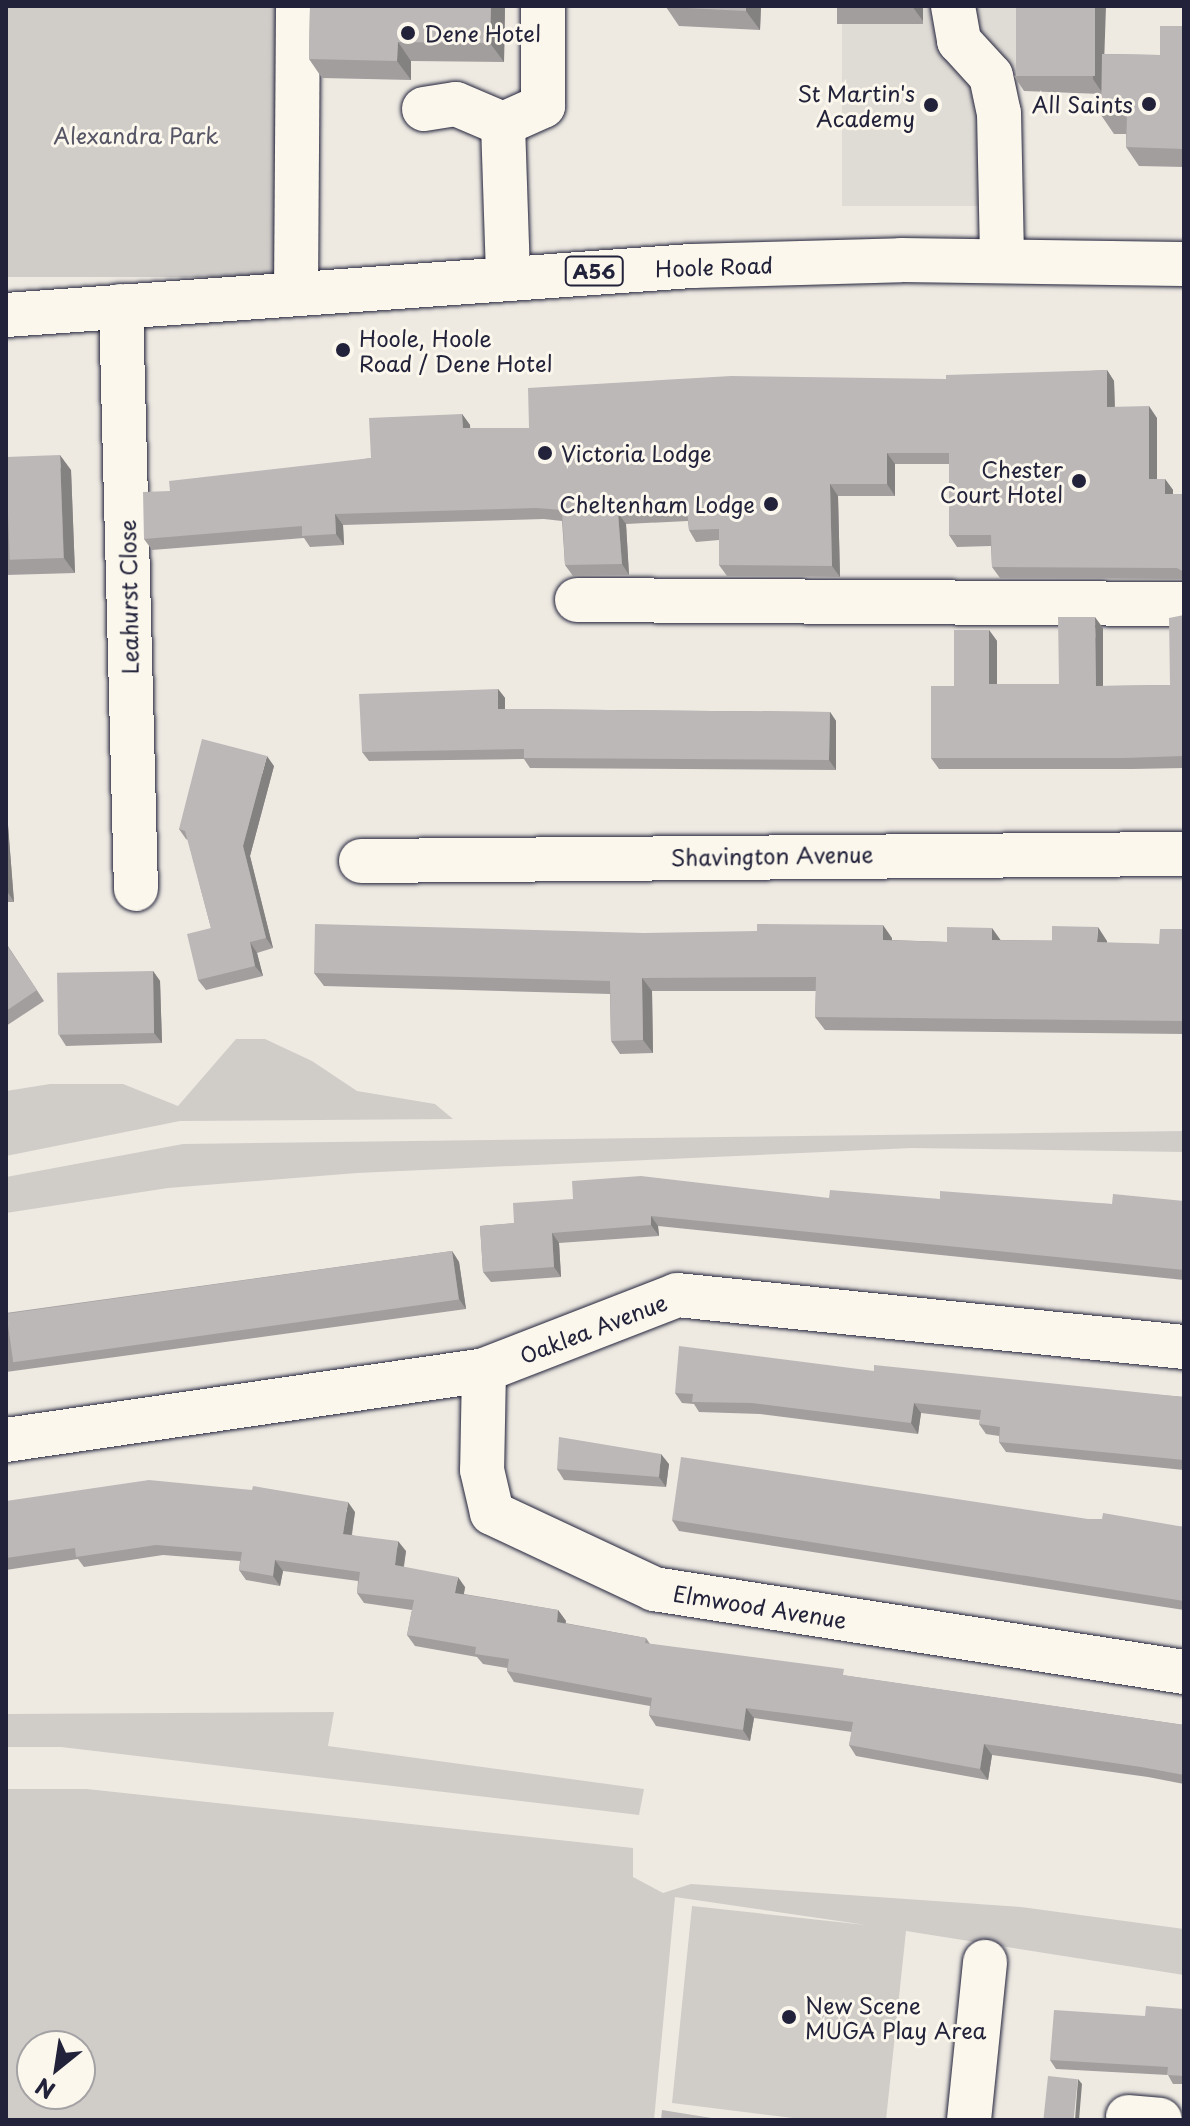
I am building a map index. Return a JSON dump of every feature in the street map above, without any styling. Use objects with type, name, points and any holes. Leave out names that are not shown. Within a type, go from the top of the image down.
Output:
[{"type":"main road","points":[[296,293],[298,6]]},
{"type":"main road","points":[[424,109],[456,104],[503,124],[543,106],[543,6]]},
{"type":"main road","points":[[953,6],[959,41],[991,76],[999,113],[1002,261]]},
{"type":"main road","points":[[503,124],[508,275]]},
{"type":"main road","name":"Hoole Road","points":[[6,315],[508,275],[692,266],[1002,261],[1184,264]]},
{"type":"main road","name":"Leahurst Close","points":[[121,306],[136,889]]},
{"type":"main road","points":[[577,600],[1184,604]]},
{"type":"main road","name":"Shavington Avenue","points":[[361,861],[1184,854]]},
{"type":"main road","name":"Oaklea Avenue","points":[[6,1440],[484,1370],[677,1295],[1184,1347]]},
{"type":"main road","name":"Elmwood Avenue","points":[[484,1370],[482,1470],[492,1513],[654,1589],[1184,1672]]},
{"type":"main road","points":[[969,2120],[985,1962]]},
{"type":"shaded area","name":"St Martin's Academy","points":[[842,6],[1018,6],[1018,206],[842,206]]},
{"type":"green space","name":"Alexandra Park","points":[[6,6],[298,6],[298,277],[6,277]]},
{"type":"green space","points":[[236,1039],[265,1039],[312,1061],[357,1091],[435,1104],[453,1119],[180,1121],[6,1156],[6,1091],[50,1084],[123,1084],[178,1106]]},
{"type":"green space","points":[[1184,1131],[1184,1152],[912,1148],[357,1173],[168,1188],[6,1213],[6,1177],[183,1144]]},
{"type":"green space","points":[[334,1712],[328,1746],[644,1789],[639,1815],[61,1747],[6,1747],[6,1714]]},
{"type":"green space","points":[[6,1789],[87,1789],[633,1848],[633,1877],[663,1893],[691,1884],[1021,1907],[1184,1929],[1184,1975],[906,1931],[886,2120],[809,2120],[672,2103],[692,1906],[866,1925],[675,1897],[654,2120],[6,2120]]},
{"type":"building","name":"Dene Hotel","points":[[310,6],[491,6],[490,43],[398,42],[397,61],[309,59]]},
{"type":"building","points":[[746,6],[746,11],[666,7]]},
{"type":"building","points":[[1016,6],[1095,6],[1095,76],[1016,76]]},
{"type":"building","name":"All Saints","points":[[1160,26],[1184,26],[1184,149],[1126,147],[1127,115],[1101,115],[1102,54],[1160,55]]},
{"type":"building","points":[[1107,370],[1107,407],[1149,406],[1149,479],[1165,479],[1165,494],[1184,494],[1184,572],[1177,568],[992,567],[991,535],[949,535],[949,453],[887,453],[887,484],[830,484],[832,566],[719,565],[719,529],[689,530],[687,509],[618,513],[622,564],[565,565],[562,510],[536,508],[335,514],[336,534],[302,536],[302,526],[144,539],[143,492],[170,491],[169,481],[371,458],[369,418],[462,414],[463,428],[529,428],[528,388],[731,376],[946,379],[946,375]]},
{"type":"building","points":[[60,455],[64,558],[10,560],[6,457]]},
{"type":"building","points":[[1184,615],[1184,756],[931,758],[931,686],[954,686],[954,630],[989,630],[989,684],[1059,684],[1058,617],[1095,617],[1096,686],[1170,685],[1169,618]]},
{"type":"building","points":[[498,689],[498,709],[830,712],[829,760],[524,758],[524,749],[362,752],[359,694]]},
{"type":"building","points":[[202,739],[267,756],[243,846],[266,938],[250,942],[255,966],[198,980],[187,934],[211,928],[185,831],[179,829]]},
{"type":"building","points":[[315,924],[644,933],[757,931],[757,924],[883,925],[883,940],[947,942],[947,927],[992,928],[992,940],[1052,941],[1052,926],[1098,927],[1097,942],[1159,944],[1160,929],[1184,929],[1184,1021],[815,1017],[816,977],[642,978],[643,1040],[611,1041],[610,981],[314,973]]},
{"type":"building","points":[[6,944],[37,990],[6,1011]]},
{"type":"building","points":[[153,971],[154,1033],[58,1035],[57,973]]},
{"type":"building","points":[[641,1176],[829,1198],[830,1190],[940,1199],[940,1191],[1112,1204],[1113,1194],[1184,1201],[1184,1270],[651,1216],[651,1225],[552,1233],[554,1267],[483,1272],[480,1226],[514,1223],[513,1203],[573,1199],[572,1181]]},
{"type":"building","points":[[452,1251],[459,1300],[13,1362],[6,1314]]},
{"type":"building","points":[[679,1346],[874,1371],[874,1365],[1184,1397],[1184,1460],[999,1442],[1000,1427],[979,1424],[981,1410],[914,1403],[911,1423],[752,1403],[692,1402],[693,1394],[675,1393]]},
{"type":"building","points":[[559,1437],[661,1454],[659,1477],[557,1469]]},
{"type":"building","points":[[681,1457],[1088,1519],[1102,1519],[1103,1513],[1184,1527],[1184,1601],[672,1520]]},
{"type":"building","points":[[149,1480],[252,1490],[253,1486],[348,1502],[343,1534],[398,1541],[395,1565],[458,1577],[455,1593],[558,1610],[557,1622],[646,1638],[645,1643],[844,1669],[843,1675],[1184,1725],[1184,1775],[984,1744],[980,1769],[849,1745],[853,1722],[746,1708],[743,1730],[649,1715],[652,1698],[507,1671],[509,1659],[475,1654],[476,1647],[407,1635],[414,1600],[357,1593],[360,1572],[275,1560],[273,1576],[239,1570],[242,1552],[156,1545],[76,1557],[75,1548],[6,1558],[6,1501]]},
{"type":"building","points":[[1146,2006],[1184,2009],[1184,2076],[1167,2075],[1168,2067],[1050,2060],[1054,2010],[1145,2016]]},
{"type":"building","points":[[1048,2076],[1078,2079],[1074,2120],[1043,2120]]},
{"type":"building","points":[[662,2110],[724,2120],[661,2120]]},
{"type":"place","name":"Dene Hotel","points":[[408,33]]},
{"type":"place","name":"All Saints","points":[[1149,104]]},
{"type":"place","name":"St Martin's Academy","points":[[931,105]]},
{"type":"place","name":"Hoole, Hoole Road / Dene Hotel","points":[[343,350]]},
{"type":"place","name":"Victoria Lodge","points":[[545,453]]},
{"type":"place","name":"Chester Court Hotel","points":[[1079,481]]},
{"type":"place","name":"Cheltenham Lodge","points":[[771,504]]},
{"type":"place","name":"New Scene MUGA Play Area","points":[[789,2017]]}]
